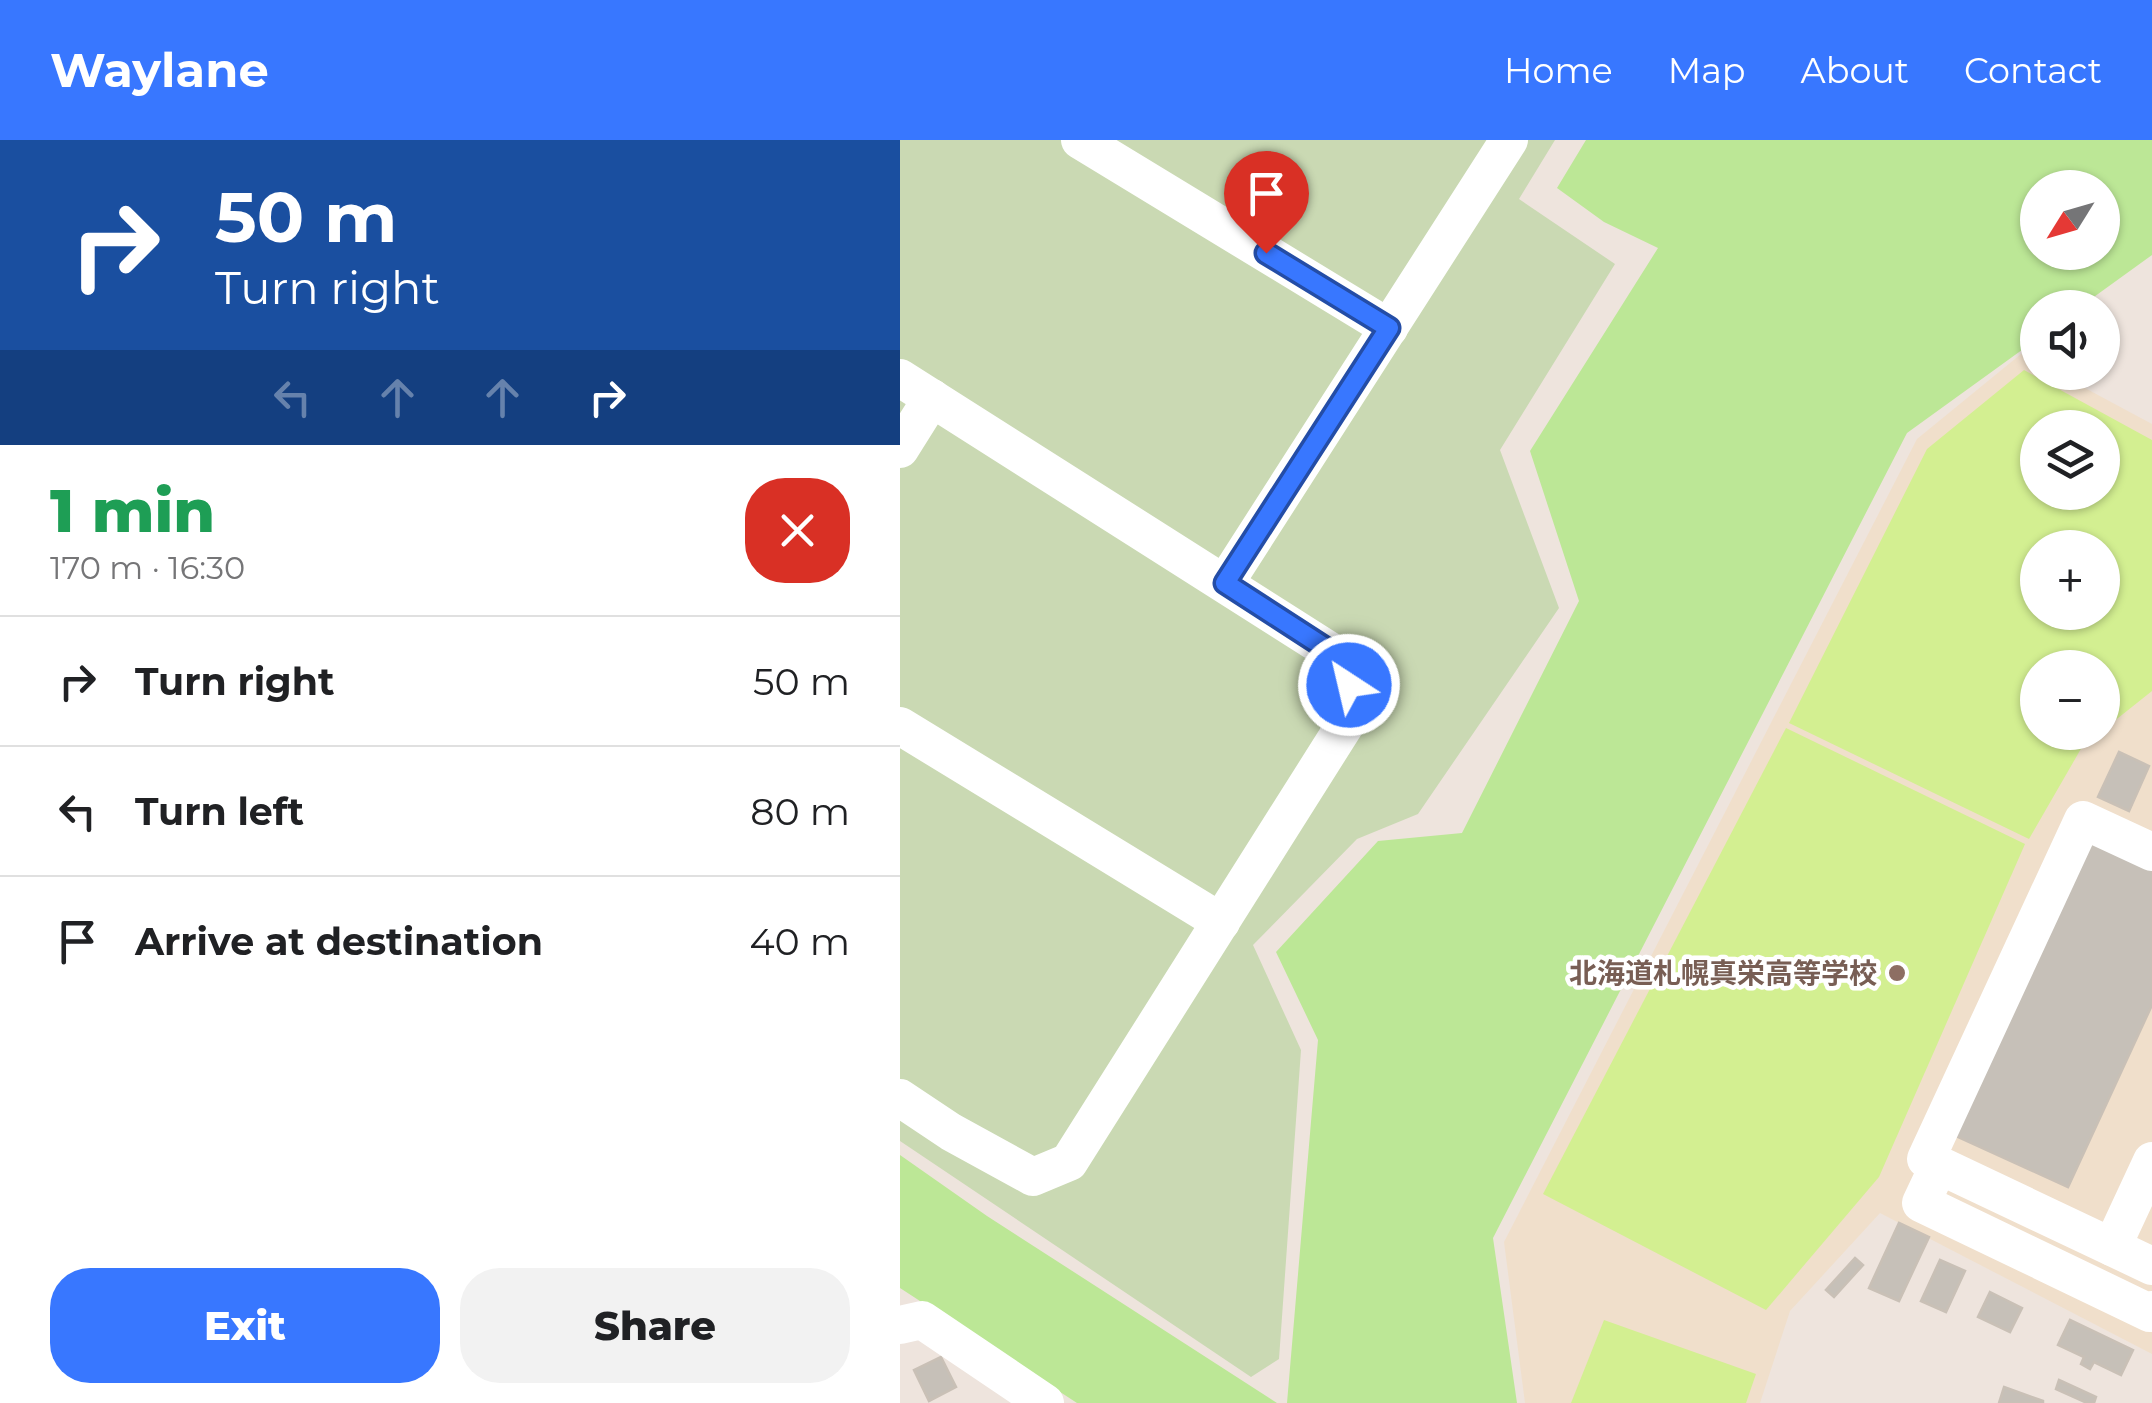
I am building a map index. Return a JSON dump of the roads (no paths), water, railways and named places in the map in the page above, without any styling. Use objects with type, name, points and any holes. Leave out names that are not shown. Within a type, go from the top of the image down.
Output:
[{"type":"street","points":[[1080,140],[1389,328]]},
{"type":"street","points":[[1225,583],[1509,140]]},
{"type":"street","points":[[900,378],[1344,660],[1355,710],[1069,1162],[1033,1177],[951,1132],[900,1098]]},
{"type":"street","points":[[900,448],[932,398]]},
{"type":"street","points":[[900,726],[1220,922]]},
{"type":"street","points":[[2152,852],[2083,820],[1926,1160],[2152,1266]]},
{"type":"street","points":[[2112,1247],[2152,1161]]},
{"type":"street","points":[[1939,1165],[1921,1203],[2150,1313],[2152,1310]]},
{"type":"street","points":[[900,1324],[922,1320],[1033,1399]]},
{"type":"place","name":"北海道札幌真栄高等学校","points":[[1897,973]]}]
